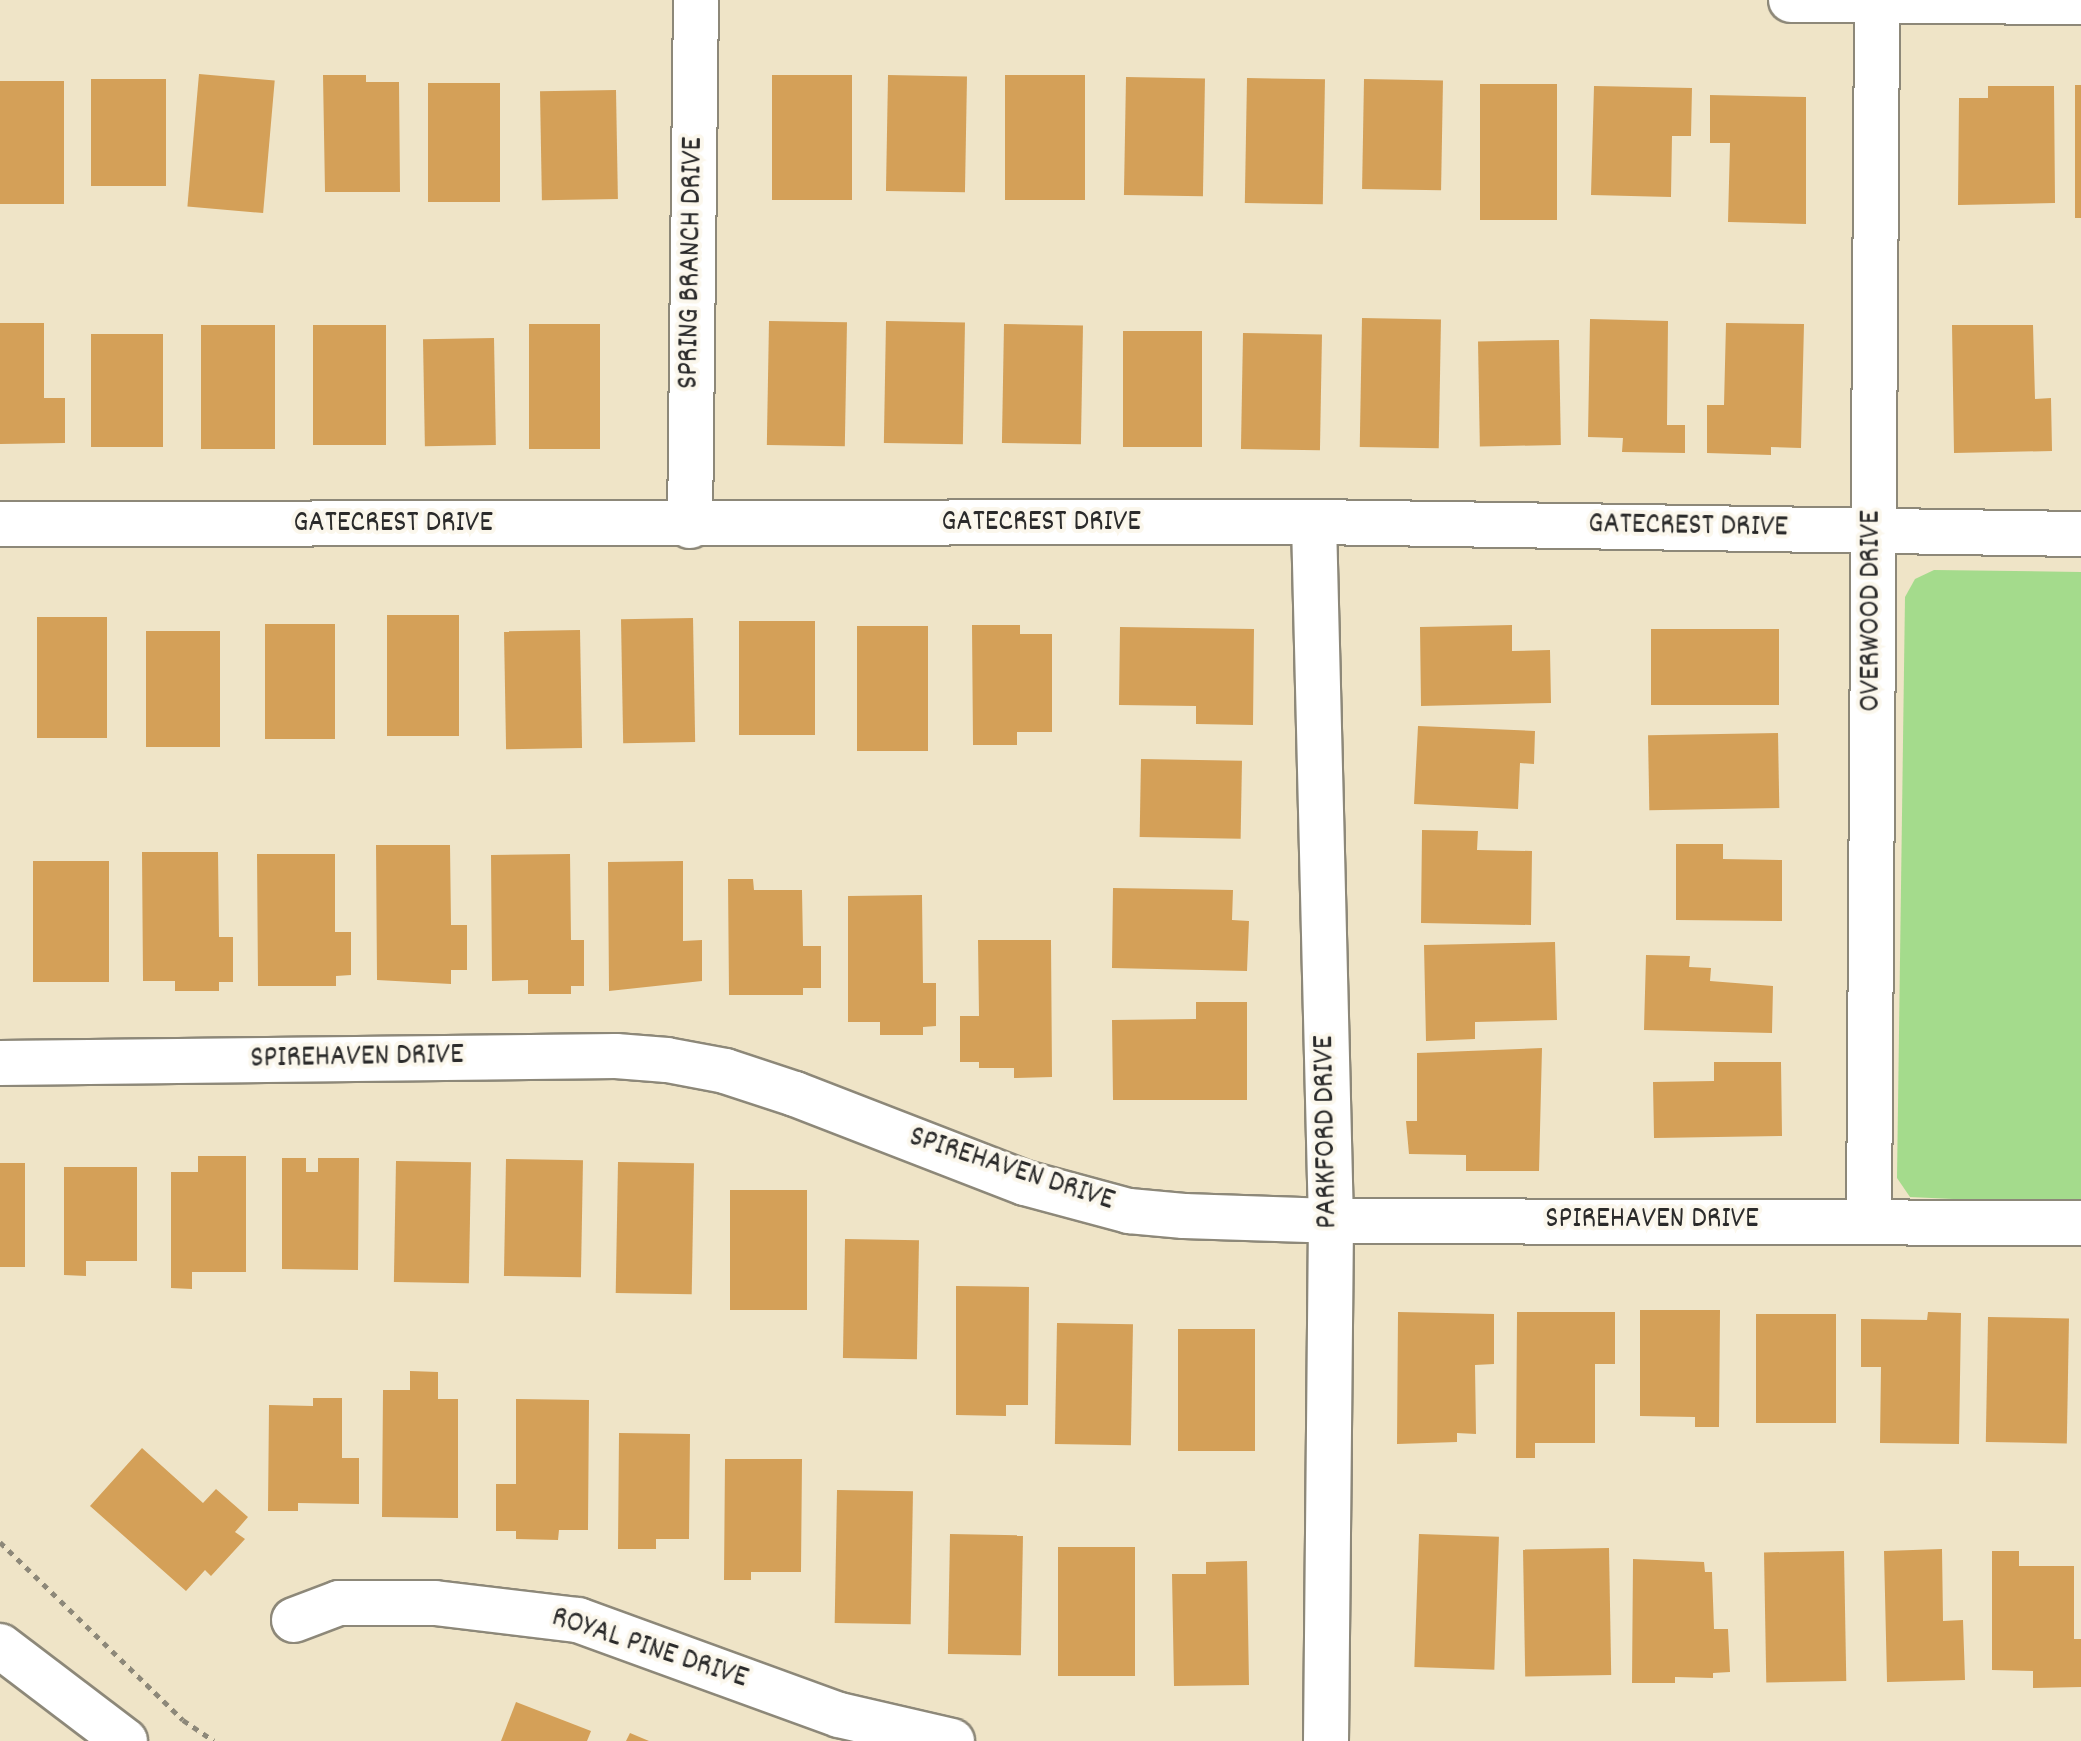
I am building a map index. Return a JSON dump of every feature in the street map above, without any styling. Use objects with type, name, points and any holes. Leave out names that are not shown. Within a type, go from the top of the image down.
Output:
[{"type":"street","name":"SPRING BRANCH DRIVE","points":[[690,526],[696,0]]},
{"type":"street","points":[[1791,0],[2081,2]]},
{"type":"street","name":"OVERWOOD DRIVE","points":[[1869,1221],[1877,1]]},
{"type":"street","name":"GATECREST DRIVE","points":[[0,524],[690,526],[1314,522],[2081,534]]},
{"type":"street","name":"PARKFORD DRIVE","points":[[1314,522],[1331,1221],[1326,1741]]},
{"type":"street","name":"SPIREHAVEN DRIVE","points":[[0,1063],[616,1056],[667,1060],[725,1071],[1025,1183],[1129,1211],[1331,1221],[2081,1223]]},
{"type":"street","name":"ROYAL PINE DRIVE","points":[[294,1620],[339,1603],[435,1603],[578,1620],[839,1715],[952,1741]]},
{"type":"street","points":[[0,1646],[125,1741]]},
{"type":"path","points":[[0,1542],[183,1720],[214,1741]]},
{"type":"green space","points":[[1934,570],[2081,572],[2081,1205],[1910,1197],[1897,1178],[1905,597],[1915,579]]},
{"type":"building","points":[[199,74],[275,81],[263,213],[187,206]]},
{"type":"building","points":[[323,75],[366,75],[366,82],[399,82],[400,192],[325,192]]},
{"type":"building","points":[[772,75],[852,75],[852,200],[772,200]]},
{"type":"building","points":[[888,75],[967,76],[965,192],[886,191]]},
{"type":"building","points":[[1005,75],[1085,75],[1085,200],[1005,200]]},
{"type":"building","points":[[1126,77],[1205,78],[1203,196],[1124,195]]},
{"type":"building","points":[[1247,78],[1325,79],[1323,204],[1245,203]]},
{"type":"building","points":[[91,79],[166,79],[166,186],[91,186]]},
{"type":"building","points":[[1364,79],[1443,80],[1441,190],[1362,189]]},
{"type":"building","points":[[0,81],[64,81],[64,204],[0,204]]},
{"type":"building","points":[[428,83],[500,83],[500,202],[428,202]]},
{"type":"building","points":[[1480,84],[1557,84],[1557,220],[1480,220]]},
{"type":"building","points":[[2075,85],[2081,85],[2081,218],[2075,218]]},
{"type":"building","points":[[1594,86],[1692,88],[1691,136],[1672,136],[1671,197],[1591,195]]},
{"type":"building","points":[[1988,86],[2054,86],[2055,203],[1958,205],[1959,98],[1988,98]]},
{"type":"building","points":[[616,90],[618,199],[542,200],[540,91]]},
{"type":"building","points":[[1710,95],[1806,97],[1806,224],[1728,222],[1730,143],[1710,143]]},
{"type":"building","points":[[1362,318],[1441,319],[1439,448],[1360,447]]},
{"type":"building","points":[[1590,319],[1668,321],[1667,425],[1685,425],[1685,453],[1622,452],[1623,438],[1588,437]]},
{"type":"building","points":[[769,321],[847,322],[845,446],[767,445]]},
{"type":"building","points":[[886,321],[965,322],[963,444],[884,443]]},
{"type":"building","points":[[0,323],[44,323],[44,398],[65,398],[65,443],[0,444]]},
{"type":"building","points":[[1726,323],[1804,324],[1801,448],[1771,447],[1771,455],[1707,453],[1707,405],[1724,405]]},
{"type":"building","points":[[529,324],[600,324],[600,449],[529,449]]},
{"type":"building","points":[[1004,324],[1083,325],[1081,444],[1002,443]]},
{"type":"building","points":[[201,325],[275,325],[275,449],[201,449]]},
{"type":"building","points":[[313,325],[386,325],[386,445],[313,445]]},
{"type":"building","points":[[1952,325],[2033,325],[2035,399],[2051,398],[2052,451],[1954,453]]},
{"type":"building","points":[[1123,331],[1202,331],[1202,447],[1123,447]]},
{"type":"building","points":[[1243,333],[1322,334],[1320,450],[1241,449]]},
{"type":"building","points":[[91,334],[163,334],[163,447],[91,447]]},
{"type":"building","points":[[494,338],[496,445],[425,446],[423,339]]},
{"type":"building","points":[[1559,340],[1561,445],[1480,446],[1478,341]]},
{"type":"building","points":[[387,615],[459,615],[459,736],[387,736]]},
{"type":"building","points":[[37,617],[107,617],[107,738],[37,738]]},
{"type":"building","points":[[693,618],[695,742],[623,743],[621,619]]},
{"type":"building","points":[[739,621],[815,621],[815,735],[739,735]]},
{"type":"building","points":[[265,624],[335,624],[335,739],[265,739]]},
{"type":"building","points":[[972,625],[1020,625],[1020,634],[1052,634],[1052,732],[1017,732],[1017,745],[973,745]]},
{"type":"building","points":[[1512,625],[1512,651],[1550,650],[1551,703],[1421,706],[1420,627]]},
{"type":"building","points":[[857,626],[928,626],[928,751],[857,751]]},
{"type":"building","points":[[1120,627],[1254,629],[1253,725],[1196,724],[1196,706],[1119,705]]},
{"type":"building","points":[[1651,629],[1779,629],[1779,705],[1651,705]]},
{"type":"building","points":[[580,630],[582,748],[506,749],[504,631]]},
{"type":"building","points":[[146,631],[220,631],[220,747],[146,747]]},
{"type":"building","points":[[1418,726],[1535,731],[1534,764],[1520,763],[1518,809],[1414,804]]},
{"type":"building","points":[[1778,733],[1779,808],[1649,810],[1648,735]]},
{"type":"building","points":[[1141,759],[1242,761],[1241,839],[1140,837]]},
{"type":"building","points":[[1422,830],[1478,831],[1477,850],[1532,851],[1531,925],[1421,923]]},
{"type":"building","points":[[1676,844],[1723,844],[1723,859],[1782,860],[1782,921],[1676,920]]},
{"type":"building","points":[[376,845],[450,845],[451,925],[467,925],[467,970],[451,970],[451,984],[377,980]]},
{"type":"building","points":[[142,852],[218,852],[219,937],[233,937],[233,982],[219,982],[219,991],[175,991],[175,981],[143,981]]},
{"type":"building","points":[[257,854],[335,854],[335,932],[351,932],[351,975],[336,976],[336,986],[258,986]]},
{"type":"building","points":[[570,854],[571,940],[584,940],[584,986],[571,986],[571,994],[528,994],[528,980],[492,981],[491,855]]},
{"type":"building","points":[[33,861],[109,861],[109,982],[33,982]]},
{"type":"building","points":[[683,861],[683,941],[702,940],[702,981],[609,991],[608,862]]},
{"type":"building","points":[[728,879],[753,879],[754,890],[802,890],[803,946],[821,946],[821,988],[803,988],[803,995],[729,995]]},
{"type":"building","points":[[1113,888],[1233,890],[1232,920],[1249,921],[1247,971],[1112,968]]},
{"type":"building","points":[[922,895],[923,983],[936,983],[936,1026],[923,1027],[923,1035],[880,1035],[880,1022],[848,1022],[848,896]]},
{"type":"building","points":[[978,940],[1051,940],[1052,1077],[1014,1078],[1014,1068],[979,1068],[979,1062],[960,1062],[960,1016],[979,1016]]},
{"type":"building","points":[[1555,942],[1557,1020],[1475,1022],[1475,1039],[1426,1041],[1424,945]]},
{"type":"building","points":[[1646,955],[1690,956],[1689,967],[1711,968],[1710,981],[1773,986],[1772,1033],[1644,1030]]},
{"type":"building","points":[[1196,1002],[1247,1002],[1247,1100],[1113,1100],[1112,1020],[1196,1019]]},
{"type":"building","points":[[1542,1048],[1539,1171],[1466,1171],[1466,1155],[1409,1154],[1406,1121],[1417,1121],[1417,1053]]},
{"type":"building","points":[[1714,1062],[1781,1062],[1782,1136],[1654,1138],[1653,1082],[1714,1081]]},
{"type":"building","points":[[198,1156],[246,1156],[246,1272],[192,1272],[192,1289],[171,1288],[171,1172],[198,1172]]},
{"type":"building","points":[[282,1158],[306,1158],[306,1172],[318,1172],[318,1158],[359,1158],[358,1270],[282,1269]]},
{"type":"building","points":[[506,1159],[583,1160],[581,1277],[504,1276]]},
{"type":"building","points":[[396,1161],[471,1162],[469,1283],[394,1282]]},
{"type":"building","points":[[618,1162],[694,1163],[692,1294],[616,1293]]},
{"type":"building","points":[[0,1163],[25,1163],[25,1267],[0,1267]]},
{"type":"building","points":[[64,1167],[137,1167],[137,1261],[86,1261],[86,1276],[64,1275]]},
{"type":"building","points":[[730,1190],[807,1190],[807,1310],[730,1310]]},
{"type":"building","points":[[845,1239],[919,1240],[917,1359],[843,1358]]},
{"type":"building","points":[[956,1286],[1029,1287],[1028,1405],[1006,1405],[1006,1416],[956,1415]]},
{"type":"building","points":[[1640,1310],[1720,1310],[1719,1427],[1695,1427],[1695,1417],[1640,1416]]},
{"type":"building","points":[[1398,1312],[1494,1314],[1494,1364],[1475,1365],[1476,1434],[1457,1433],[1457,1442],[1397,1444]]},
{"type":"building","points":[[1517,1312],[1615,1312],[1615,1364],[1595,1364],[1595,1443],[1535,1443],[1535,1458],[1516,1458]]},
{"type":"building","points":[[1928,1312],[1961,1313],[1959,1444],[1880,1443],[1881,1367],[1861,1367],[1861,1319],[1927,1320]]},
{"type":"building","points":[[1756,1314],[1836,1314],[1836,1423],[1756,1423]]},
{"type":"building","points":[[1988,1317],[2069,1318],[2067,1443],[1986,1442]]},
{"type":"building","points":[[1057,1323],[1133,1324],[1131,1445],[1055,1444]]},
{"type":"building","points":[[1178,1329],[1255,1329],[1255,1451],[1178,1451]]},
{"type":"building","points":[[410,1371],[438,1372],[438,1399],[458,1399],[458,1518],[382,1517],[383,1390],[410,1390]]},
{"type":"building","points":[[313,1398],[342,1398],[342,1458],[359,1458],[359,1504],[298,1503],[298,1511],[268,1511],[269,1405],[313,1406]]},
{"type":"building","points":[[516,1399],[589,1400],[588,1530],[559,1530],[558,1540],[516,1539],[516,1531],[496,1531],[496,1484],[516,1484]]},
{"type":"building","points":[[619,1433],[690,1434],[689,1539],[656,1539],[656,1549],[618,1549]]},
{"type":"building","points":[[142,1448],[203,1503],[216,1489],[248,1517],[235,1532],[245,1539],[211,1576],[205,1570],[186,1591],[90,1506]]},
{"type":"building","points":[[725,1459],[802,1459],[801,1572],[751,1572],[751,1580],[724,1580]]},
{"type":"building","points":[[837,1490],[913,1491],[911,1624],[835,1623]]},
{"type":"building","points":[[950,1534],[1023,1535],[1021,1655],[948,1654]]},
{"type":"building","points":[[1419,1534],[1499,1537],[1494,1670],[1414,1667]]},
{"type":"building","points":[[1058,1547],[1135,1547],[1135,1676],[1058,1676]]},
{"type":"building","points":[[1609,1548],[1611,1675],[1525,1676],[1523,1550]]},
{"type":"building","points":[[1942,1549],[1943,1621],[1963,1620],[1965,1680],[1887,1682],[1884,1551]]},
{"type":"building","points":[[1844,1551],[1846,1681],[1766,1682],[1764,1552]]},
{"type":"building","points":[[1992,1551],[2019,1551],[2019,1566],[2074,1566],[2074,1639],[2081,1639],[2081,1687],[2033,1688],[2033,1671],[1992,1670]]},
{"type":"building","points":[[1633,1559],[1704,1562],[1705,1572],[1712,1572],[1714,1629],[1728,1629],[1730,1672],[1713,1673],[1713,1678],[1675,1677],[1675,1683],[1632,1683]]},
{"type":"building","points":[[1247,1561],[1249,1685],[1174,1686],[1172,1574],[1206,1574],[1206,1562]]},
{"type":"building","points":[[516,1702],[591,1731],[587,1741],[501,1741]]},
{"type":"building","points":[[630,1733],[649,1741],[626,1741]]}]
